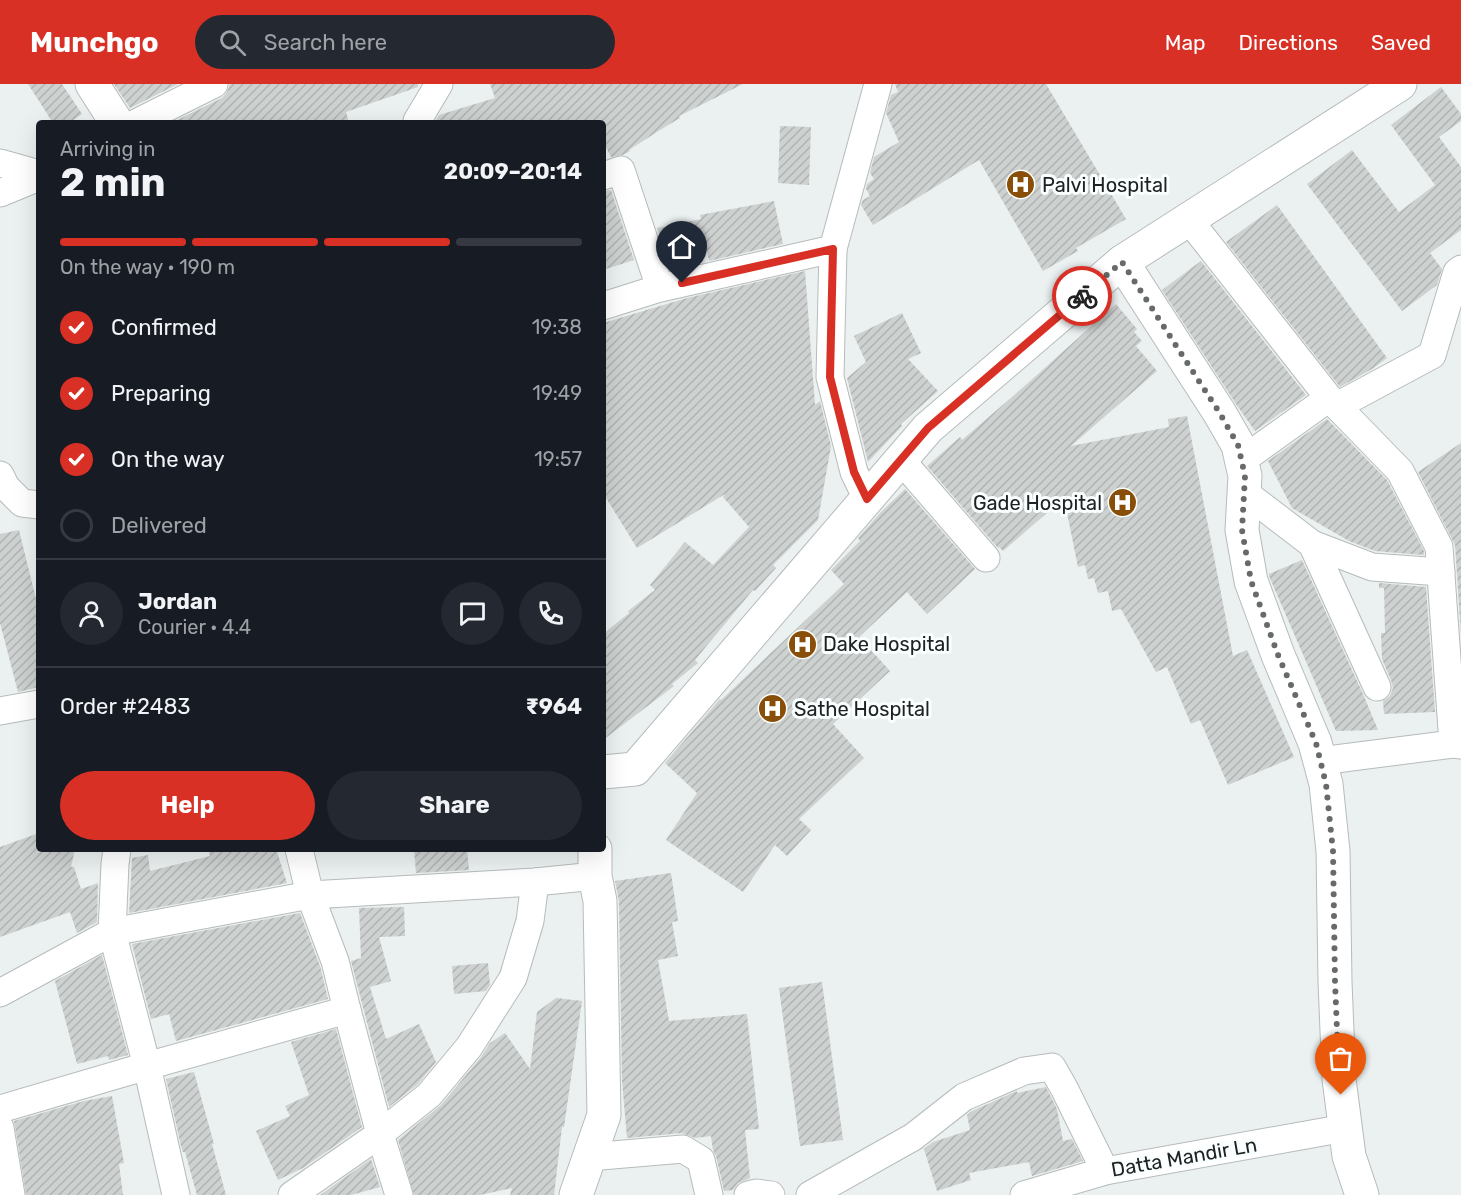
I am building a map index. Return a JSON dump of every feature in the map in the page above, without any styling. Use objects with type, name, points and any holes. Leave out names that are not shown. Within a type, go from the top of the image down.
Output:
[{"type":"street","points":[[92,84],[115,120]]},
{"type":"street","points":[[142,120],[214,84]]},
{"type":"street","points":[[417,120],[439,84]]},
{"type":"street","points":[[867,499],[854,472],[830,377],[833,249],[878,84]]},
{"type":"street","points":[[606,772],[635,769],[928,428],[1122,262],[1400,84]]},
{"type":"street","points":[[0,163],[36,174]]},
{"type":"street","points":[[606,175],[621,170],[660,288]]},
{"type":"street","points":[[0,193],[36,176]]},
{"type":"street","points":[[1189,220],[1333,402],[1400,471],[1439,546],[1457,744],[1320,761]]},
{"type":"street","points":[[606,305],[660,288],[833,249]]},
{"type":"street","points":[[1122,262],[1238,445],[1243,476],[1242,530],[1251,581],[1278,655],[1316,743],[1326,784],[1333,851],[1339,1079],[1349,1156],[1362,1195]]},
{"type":"street","points":[[1243,476],[1333,402],[1432,355],[1457,272],[1461,268]]},
{"type":"street","points":[[900,460],[986,558]]},
{"type":"street","points":[[0,475],[6,487],[22,503],[36,505]]},
{"type":"street","points":[[1243,476],[1312,544],[1377,687]]},
{"type":"street","points":[[1312,544],[1372,567],[1441,572]]},
{"type":"street","points":[[0,711],[36,705]]},
{"type":"street","points":[[117,852],[112,932],[147,1066],[176,1195]]},
{"type":"street","points":[[300,852],[310,895],[335,961],[399,1195]]},
{"type":"street","points":[[0,993],[112,932],[310,895],[535,882],[595,862],[600,901],[604,1115],[576,1195]]},
{"type":"street","points":[[292,1195],[381,1134],[429,1095],[469,1047],[513,978],[530,921],[535,882]]},
{"type":"street","points":[[0,1109],[347,1010]]},
{"type":"street","points":[[810,1195],[913,1137],[964,1096],[1024,1071],[1052,1067],[1105,1171]]},
{"type":"street","points":[[0,1128],[11,1195]]},
{"type":"street","name":"Datta Mandir Ln","points":[[1024,1195],[1105,1171],[1345,1128]]},
{"type":"street","points":[[589,1157],[683,1149],[701,1160],[709,1195]]},
{"type":"street","points":[[748,1195],[756,1193],[771,1195]]},
{"type":"building","points":[[28,84],[62,84],[82,114],[73,120],[51,120]]},
{"type":"building","points":[[114,84],[178,84],[130,108]]},
{"type":"building","points":[[230,84],[418,84],[418,87],[346,112],[348,120],[177,120],[222,98]]},
{"type":"building","points":[[490,84],[743,84],[679,116],[680,118],[623,155],[611,157],[606,147],[606,120],[436,120],[439,115],[495,98]]},
{"type":"building","points":[[895,84],[1046,84],[1126,219],[1076,248],[1078,251],[1043,271],[979,160],[873,225],[861,205],[863,200],[870,196],[866,189],[867,184],[874,179],[870,173],[874,157],[899,142],[886,113],[891,95],[898,92]]},
{"type":"building","points":[[1441,87],[1461,114],[1461,121],[1439,137],[1461,167],[1461,230],[1430,253],[1442,269],[1437,285],[1402,311],[1307,184],[1352,150],[1399,212],[1435,185],[1391,125]]},
{"type":"building","points":[[780,126],[811,127],[809,185],[778,183]]},
{"type":"building","points":[[611,190],[634,260],[606,269],[606,191]]},
{"type":"building","points":[[774,201],[783,244],[709,261],[706,247],[671,256],[670,249],[664,251],[657,228],[701,219],[700,215]]},
{"type":"building","points":[[1277,205],[1387,358],[1340,387],[1226,242]]},
{"type":"building","points":[[1201,261],[1306,395],[1255,431],[1162,290]]},
{"type":"building","points":[[805,271],[815,405],[820,401],[831,446],[818,520],[773,565],[776,568],[755,591],[753,590],[695,660],[698,663],[672,684],[674,686],[606,738],[606,632],[655,590],[650,585],[685,542],[713,565],[749,527],[723,497],[725,494],[637,548],[606,498],[606,322],[687,298]]},
{"type":"building","points":[[1116,304],[1137,329],[1134,332],[1142,341],[1136,346],[1157,371],[1071,446],[1169,427],[1168,419],[1187,416],[1233,656],[1247,650],[1294,757],[1228,785],[1200,720],[1191,724],[1167,667],[1156,672],[1121,609],[1112,611],[1108,591],[1098,593],[1094,578],[1088,579],[1085,565],[1078,567],[1064,498],[1003,551],[927,466],[960,437],[962,440]]},
{"type":"building","points":[[902,313],[921,353],[908,359],[938,391],[901,424],[902,426],[868,462],[847,378],[866,362],[854,336]]},
{"type":"building","points":[[1327,419],[1387,480],[1424,555],[1375,551],[1349,541],[1292,508],[1268,461]]},
{"type":"building","points":[[1461,443],[1461,634],[1455,545],[1418,472]]},
{"type":"building","points":[[905,489],[975,569],[927,614],[907,592],[859,637],[890,671],[833,724],[864,758],[799,819],[811,830],[787,856],[775,845],[743,892],[666,840],[697,793],[665,763],[720,699],[844,584],[831,570],[860,541],[858,538],[880,513]]},
{"type":"building","points":[[19,530],[36,599],[36,688],[18,692],[0,623],[0,534]]},
{"type":"building","points":[[1302,560],[1378,730],[1336,731],[1269,576]]},
{"type":"building","points":[[1379,583],[1426,587],[1435,712],[1384,714],[1383,701],[1390,696],[1393,688],[1382,659],[1381,633],[1385,633],[1384,588],[1379,588]]},
{"type":"building","points":[[36,834],[36,852],[74,852],[71,867],[74,867],[81,889],[98,883],[97,922],[77,933],[70,912],[0,937],[0,847]]},
{"type":"building","points":[[209,852],[277,852],[287,883],[129,913],[132,858],[148,855],[150,871],[210,856]]},
{"type":"building","points":[[414,852],[467,852],[469,870],[416,873]]},
{"type":"building","points":[[671,873],[678,921],[672,922],[678,956],[658,960],[669,1021],[747,1014],[759,1129],[745,1130],[750,1178],[738,1183],[733,1190],[724,1191],[711,1136],[695,1138],[682,1133],[627,1138],[622,1081],[619,901],[615,881]]},
{"type":"building","points":[[404,907],[405,936],[379,937],[391,981],[370,987],[386,1039],[419,1024],[436,1062],[418,1084],[389,1107],[351,961],[361,958],[359,908]]},
{"type":"building","points":[[300,913],[320,966],[328,999],[176,1041],[169,1014],[151,1019],[132,944]]},
{"type":"building","points":[[102,955],[128,1055],[109,1060],[108,1056],[77,1064],[55,981]]},
{"type":"building","points":[[488,963],[490,985],[486,991],[454,994],[452,966]]},
{"type":"building","points":[[822,982],[843,1140],[800,1146],[779,988]]},
{"type":"building","points":[[556,998],[582,1001],[554,1195],[510,1195],[512,1188],[480,1195],[414,1195],[398,1140],[441,1105],[490,1043],[505,1033],[530,1069],[537,1012]]},
{"type":"building","points":[[336,1029],[362,1127],[303,1168],[278,1180],[256,1131],[290,1116],[285,1106],[309,1095],[291,1042]]},
{"type":"building","points":[[194,1072],[226,1195],[197,1195],[185,1152],[181,1146],[166,1079]]},
{"type":"building","points":[[1046,1087],[1057,1109],[1063,1141],[1072,1139],[1083,1161],[1032,1176],[1029,1162],[969,1173],[971,1180],[937,1191],[924,1149],[933,1142],[970,1130],[967,1115],[972,1111],[1017,1091],[1017,1093]]},
{"type":"building","points":[[112,1096],[124,1163],[119,1164],[123,1195],[26,1195],[14,1121],[84,1101]]},
{"type":"building","points":[[371,1159],[380,1187],[351,1195],[320,1195]]},
{"type":"way so far","points":[[1082,296],[1122,262],[1238,445],[1245,476],[1242,530],[1251,581],[1278,655],[1316,743],[1326,784],[1333,851],[1335,982],[1341,1095]]},
{"type":"place","name":"Palvi Hospital","points":[[1021,185]]},
{"type":"place","name":"Gade Hospital","points":[[1123,503]]},
{"type":"place","name":"Dake Hospital","points":[[802,644]]},
{"type":"place","name":"Sathe Hospital","points":[[773,709]]},
{"type":"route","points":[[682,283],[833,249],[830,377],[854,472],[867,499],[928,428],[1082,296]]}]
